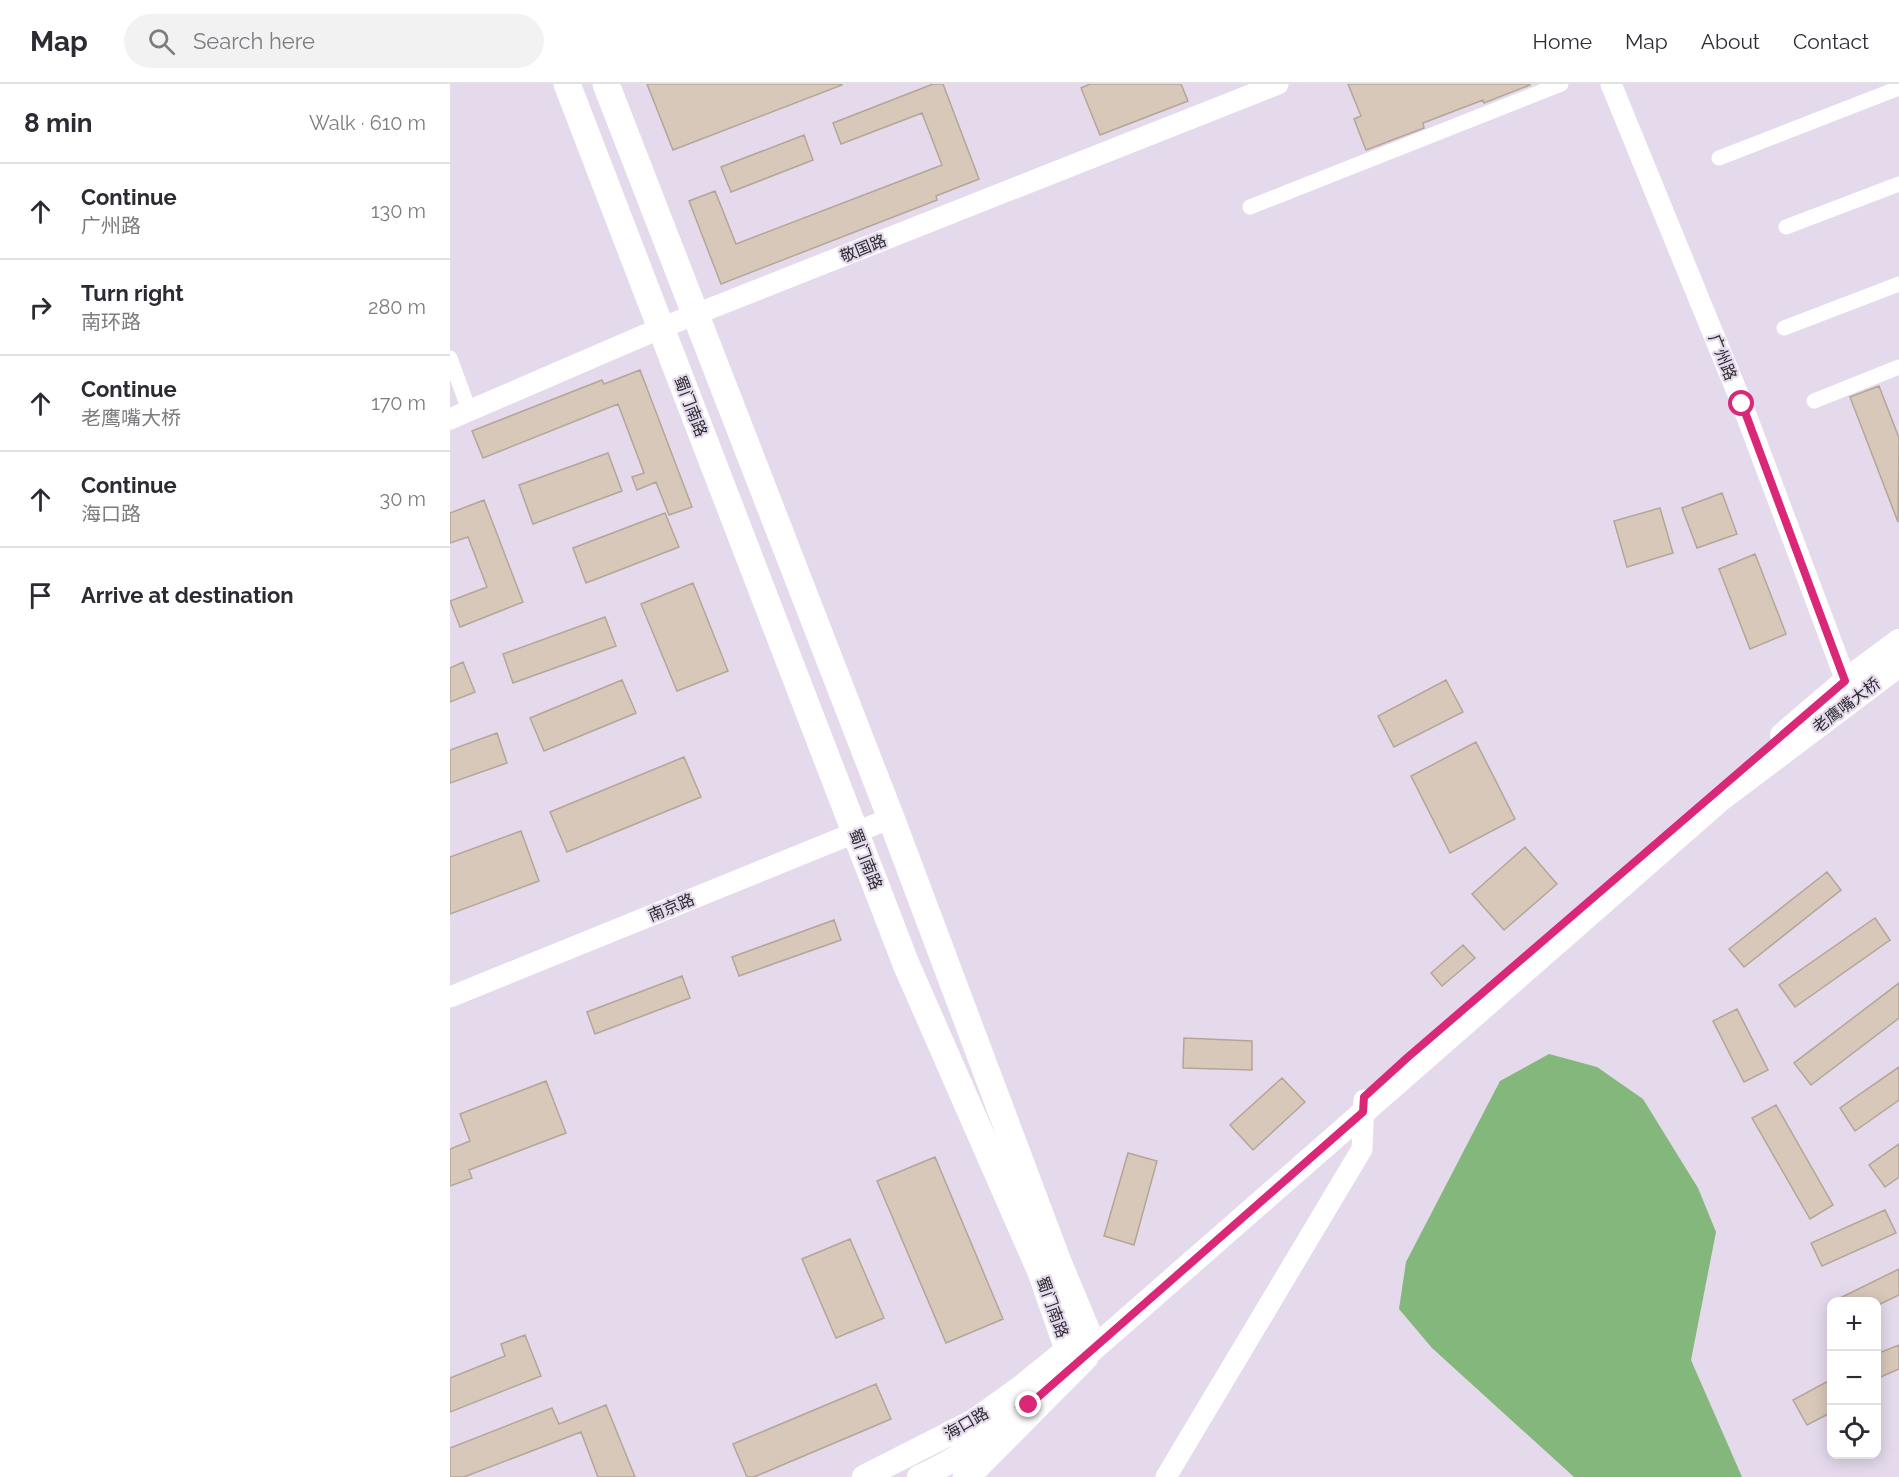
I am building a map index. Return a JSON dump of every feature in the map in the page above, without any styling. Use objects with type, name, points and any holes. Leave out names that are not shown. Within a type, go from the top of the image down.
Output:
[{"type":"highway","name":"蜀门南路","points":[[567,84],[906,964],[1041,1272],[1080,1347]]},
{"type":"highway","name":"蜀门南路","points":[[606,84],[891,818],[1058,1262],[1080,1347]]},
{"type":"highway","points":[[966,1477],[1080,1347]]},
{"type":"main road","points":[[1080,1347],[1850,690],[1899,641]]},
{"type":"main road","name":"老鹰嘴大桥","points":[[1850,690],[1899,665]]},
{"type":"main road","name":"海口路","points":[[864,1477],[974,1421],[1080,1347]]},
{"type":"main road","name":"海口路","points":[[919,1477],[934,1471],[989,1436],[1029,1405],[1080,1347]]},
{"type":"street","name":"敬国路","points":[[450,418],[661,328],[1278,84]]},
{"type":"street","points":[[1250,207],[1561,84]]},
{"type":"street","name":"广州路","points":[[1611,84],[1742,404],[1850,690]]},
{"type":"street","points":[[1719,158],[1899,88]]},
{"type":"street","points":[[1786,227],[1899,184]]},
{"type":"street","points":[[1784,328],[1899,284]]},
{"type":"street","points":[[450,358],[470,410]]},
{"type":"street","points":[[1814,401],[1899,367]]},
{"type":"street","name":"南京路","points":[[450,997],[891,818]]},
{"type":"street","points":[[1166,1477],[1362,1149],[1364,1105]]},
{"type":"green space","points":[[1549,1054],[1597,1067],[1643,1099],[1698,1188],[1716,1232],[1691,1360],[1742,1477],[1574,1477],[1432,1348],[1399,1309],[1406,1262],[1500,1081]]},
{"type":"building","points":[[647,84],[841,84],[842,85],[673,150]]},
{"type":"building","points":[[933,84],[943,84],[979,179],[936,196],[937,200],[721,284],[689,201],[715,191],[736,244],[942,165],[922,113],[841,144],[833,123]]},
{"type":"building","points":[[1090,84],[1181,84],[1188,101],[1100,135],[1081,88]]},
{"type":"building","points":[[1348,84],[1530,85],[1423,123],[1424,128],[1366,150],[1354,119],[1361,116]]},
{"type":"building","points":[[804,135],[813,160],[731,192],[721,167]]},
{"type":"building","points":[[640,370],[692,507],[669,515],[656,482],[637,490],[632,477],[644,473],[618,404],[483,458],[472,431],[602,380],[604,384]]},
{"type":"building","points":[[1879,386],[1899,438],[1898,522],[1850,397]]},
{"type":"building","points":[[608,453],[622,491],[533,524],[519,485]]},
{"type":"building","points":[[1722,493],[1737,534],[1697,548],[1682,508]]},
{"type":"building","points":[[484,500],[523,602],[460,627],[450,601],[487,587],[468,537],[450,543],[450,513]]},
{"type":"building","points":[[1660,508],[1673,553],[1627,567],[1614,521]]},
{"type":"building","points":[[665,513],[679,547],[586,583],[573,548]]},
{"type":"building","points":[[1755,554],[1786,634],[1750,649],[1719,569]]},
{"type":"building","points":[[693,583],[728,671],[677,691],[641,604]]},
{"type":"building","points":[[605,617],[616,646],[513,683],[503,654]]},
{"type":"building","points":[[463,662],[475,692],[450,702],[450,668]]},
{"type":"building","points":[[622,680],[636,713],[544,751],[530,718]]},
{"type":"building","points":[[1446,680],[1463,712],[1394,747],[1378,716]]},
{"type":"building","points":[[497,733],[507,763],[450,783],[450,750]]},
{"type":"building","points":[[1476,742],[1515,819],[1450,853],[1411,776]]},
{"type":"building","points":[[684,757],[701,797],[567,852],[550,812]]},
{"type":"building","points":[[521,831],[539,881],[450,914],[450,857]]},
{"type":"building","points":[[1525,847],[1557,884],[1504,930],[1472,894]]},
{"type":"building","points":[[1827,872],[1841,890],[1744,967],[1729,949]]},
{"type":"building","points":[[1875,918],[1890,940],[1795,1007],[1779,985]]},
{"type":"building","points":[[834,920],[841,940],[739,976],[732,957]]},
{"type":"building","points":[[1463,945],[1475,958],[1442,986],[1431,973]]},
{"type":"building","points":[[682,976],[690,998],[595,1034],[587,1012]]},
{"type":"building","points":[[1899,983],[1899,1018],[1811,1085],[1794,1063]]},
{"type":"building","points":[[1737,1009],[1768,1070],[1744,1082],[1713,1021]]},
{"type":"building","points":[[1184,1038],[1252,1041],[1252,1070],[1183,1068]]},
{"type":"building","points":[[1899,1067],[1899,1100],[1855,1131],[1840,1108]]},
{"type":"building","points":[[1282,1078],[1305,1102],[1253,1150],[1230,1125]]},
{"type":"building","points":[[546,1081],[566,1133],[469,1170],[472,1178],[450,1186],[450,1149],[470,1141],[460,1114]]},
{"type":"building","points":[[1776,1105],[1833,1205],[1810,1219],[1752,1118]]},
{"type":"building","points":[[1899,1144],[1899,1177],[1885,1187],[1869,1165]]},
{"type":"building","points":[[1128,1153],[1157,1161],[1134,1245],[1104,1236]]},
{"type":"building","points":[[935,1157],[1003,1319],[946,1343],[877,1181]]},
{"type":"building","points":[[1885,1210],[1896,1233],[1822,1266],[1811,1243]]},
{"type":"building","points":[[850,1239],[884,1318],[836,1338],[802,1259]]},
{"type":"building","points":[[1899,1269],[1899,1295],[1881,1304],[1881,1297],[1842,1297]]},
{"type":"building","points":[[525,1335],[541,1376],[450,1412],[450,1378],[505,1356],[501,1344]]},
{"type":"building","points":[[1899,1345],[1899,1369],[1881,1377],[1881,1352]]},
{"type":"building","points":[[1827,1382],[1827,1415],[1807,1425],[1793,1400]]},
{"type":"building","points":[[876,1384],[891,1419],[754,1477],[747,1477],[733,1444]]},
{"type":"building","points":[[606,1405],[635,1477],[598,1477],[581,1432],[464,1477],[450,1477],[450,1448],[552,1408],[559,1424]]},
{"type":"route","points":[[1029,1405],[1363,1112],[1364,1097],[1408,1057],[1845,681],[1742,404]]}]
